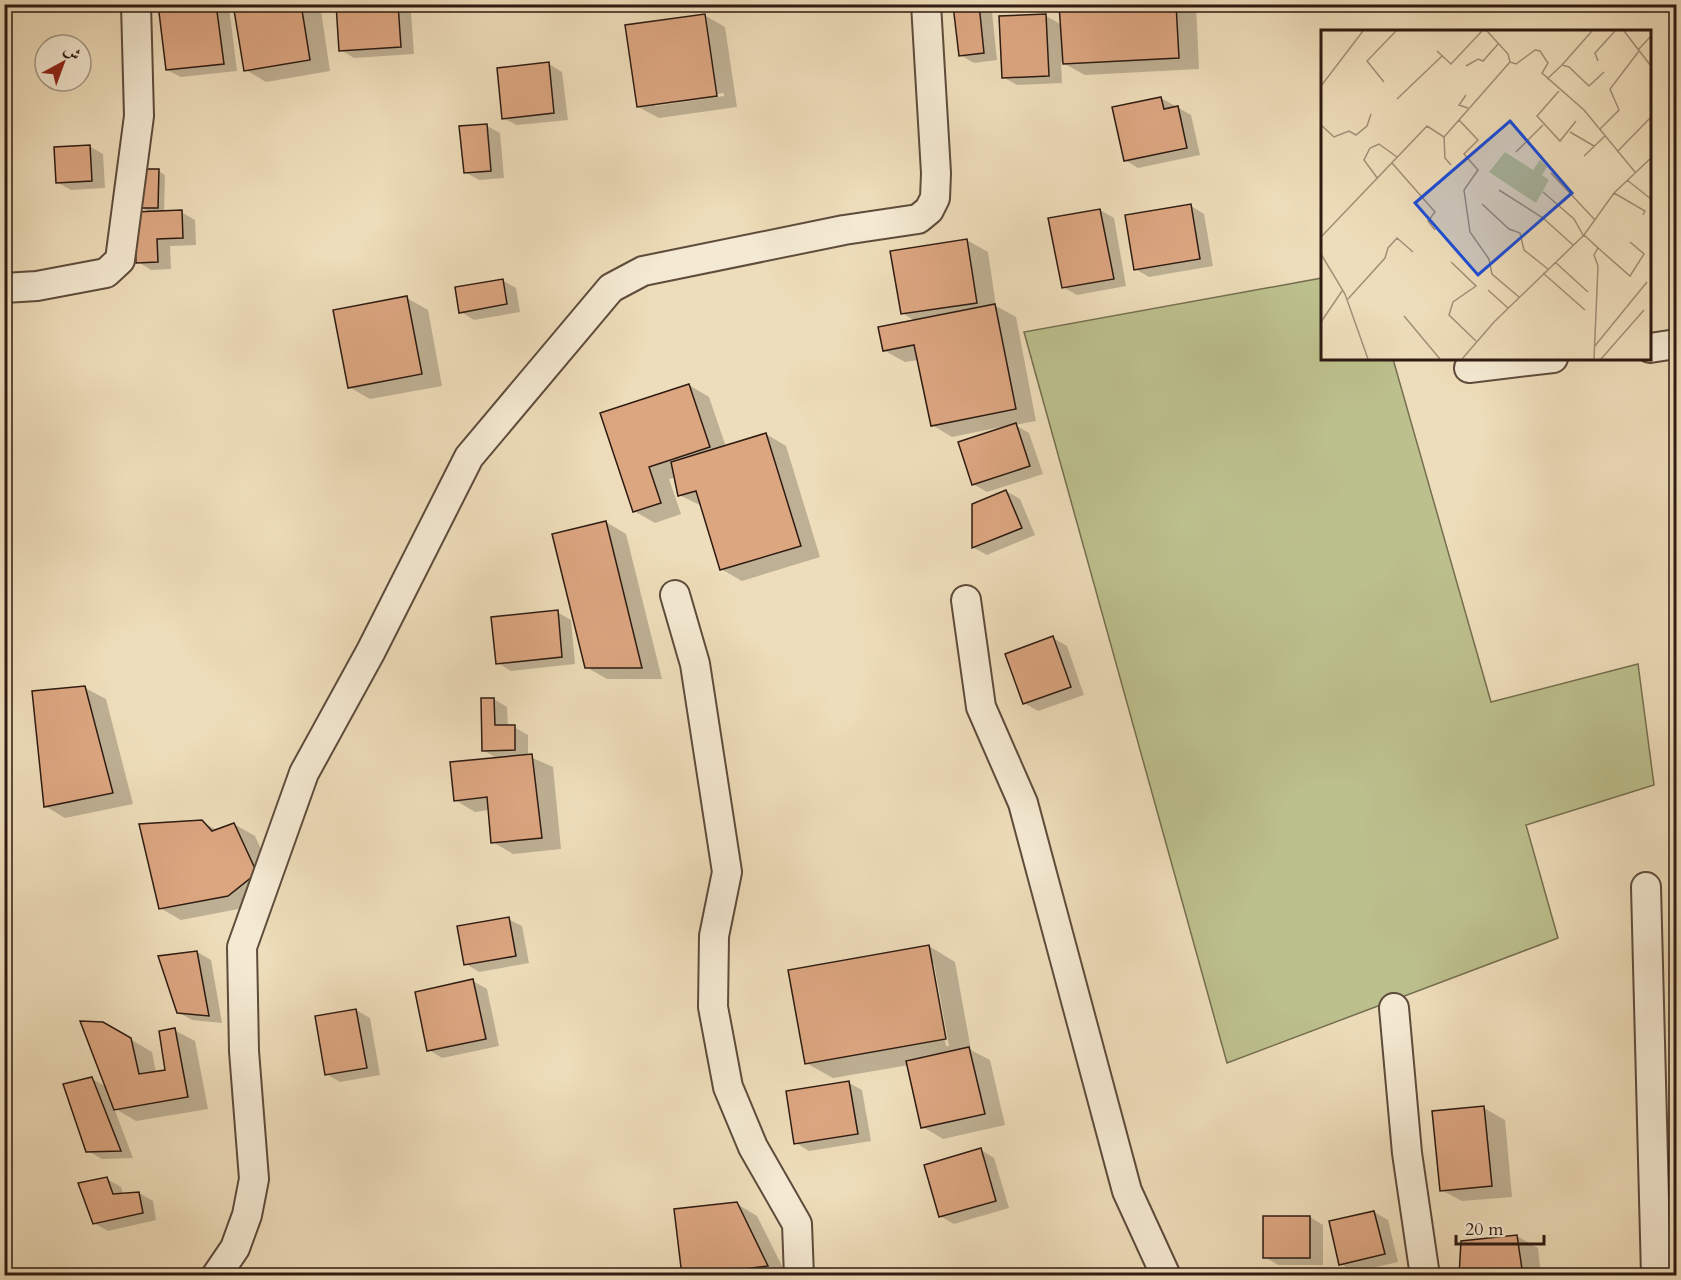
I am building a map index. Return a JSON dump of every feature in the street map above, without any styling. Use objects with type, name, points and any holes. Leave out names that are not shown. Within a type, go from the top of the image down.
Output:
[{"type":"street","points":[[4,288],[37,286],[106,273],[120,260],[139,116],[136,4]]},
{"type":"street","points":[[216,1275],[235,1248],[247,1215],[254,1179],[244,1051],[242,948],[245,938],[304,773],[371,651],[470,457],[611,288],[643,272],[844,230],[918,219],[929,210],[935,198],[936,173],[926,4]]},
{"type":"street","points":[[1651,348],[1677,344]]},
{"type":"street","points":[[1468,368],[1536,360]]},
{"type":"street","points":[[675,595],[694,664],[727,872],[714,936],[713,1006],[717,1029],[728,1087],[744,1127],[796,1224],[800,1275]]},
{"type":"street","points":[[966,600],[981,707],[1023,803],[1127,1191],[1166,1275]]},
{"type":"street","points":[[1646,887],[1656,1275]]},
{"type":"street","points":[[1394,1008],[1407,1153],[1425,1275]]},
{"type":"green space","points":[[1321,278],[1321,360],[1393,360],[1491,702],[1638,664],[1654,785],[1526,825],[1558,938],[1227,1063],[1024,332]]},
{"type":"building","points":[[158,4],[216,4],[224,64],[166,70]]},
{"type":"building","points":[[233,4],[301,4],[310,60],[244,71]]},
{"type":"building","points":[[336,4],[398,4],[401,47],[339,51]]},
{"type":"building","points":[[979,4],[984,53],[959,56],[953,5]]},
{"type":"building","points":[[1059,4],[1176,4],[1179,58],[1063,64]]},
{"type":"building","points":[[705,14],[717,96],[637,107],[625,25]]},
{"type":"building","points":[[1046,14],[1049,76],[1002,78],[999,16]]},
{"type":"building","points":[[549,62],[554,113],[502,119],[497,68]]},
{"type":"building","points":[[1161,97],[1164,109],[1178,106],[1187,148],[1124,161],[1112,107]]},
{"type":"building","points":[[487,124],[491,171],[464,173],[459,126]]},
{"type":"building","points":[[90,145],[92,181],[56,183],[54,147]]},
{"type":"building","points":[[139,169],[159,169],[158,208],[138,208]]},
{"type":"building","points":[[1191,204],[1200,259],[1134,270],[1125,215]]},
{"type":"building","points":[[1100,209],[1114,279],[1062,288],[1048,218]]},
{"type":"building","points":[[182,210],[183,238],[157,239],[158,262],[136,263],[134,212]]},
{"type":"building","points":[[967,239],[977,303],[901,314],[890,251]]},
{"type":"building","points":[[503,279],[507,304],[459,313],[455,287]]},
{"type":"building","points":[[407,296],[422,374],[348,388],[333,310]]},
{"type":"building","points":[[995,304],[1016,409],[931,426],[914,345],[883,351],[878,327]]},
{"type":"building","points":[[689,384],[710,447],[649,467],[661,503],[633,512],[600,413]]},
{"type":"building","points":[[1016,423],[1030,466],[972,485],[958,442]]},
{"type":"building","points":[[766,433],[801,546],[720,570],[696,491],[678,496],[671,462]]},
{"type":"building","points":[[1006,490],[1022,528],[972,548],[972,504]]},
{"type":"building","points":[[606,521],[642,668],[585,668],[552,534]]},
{"type":"building","points":[[558,610],[562,657],[496,664],[491,617]]},
{"type":"building","points":[[1053,636],[1071,687],[1023,704],[1005,654]]},
{"type":"building","points":[[85,686],[113,793],[44,807],[32,691]]},
{"type":"building","points":[[481,698],[494,698],[495,725],[515,725],[515,750],[482,751]]},
{"type":"building","points":[[532,754],[542,838],[491,843],[487,797],[454,801],[450,762]]},
{"type":"building","points":[[202,820],[212,831],[234,823],[257,873],[228,896],[159,909],[139,824]]},
{"type":"building","points":[[509,917],[516,956],[464,965],[457,926]]},
{"type":"building","points":[[929,945],[946,1039],[805,1064],[788,970]]},
{"type":"building","points":[[197,951],[209,1016],[177,1013],[158,956]]},
{"type":"building","points":[[473,979],[486,1039],[427,1051],[415,992]]},
{"type":"building","points":[[356,1009],[367,1068],[325,1075],[315,1016]]},
{"type":"building","points":[[80,1021],[103,1022],[131,1038],[139,1074],[165,1070],[159,1031],[175,1028],[188,1097],[114,1110]]},
{"type":"building","points":[[969,1047],[985,1114],[921,1128],[906,1061]]},
{"type":"building","points":[[92,1077],[121,1151],[86,1152],[63,1084]]},
{"type":"building","points":[[849,1081],[858,1134],[794,1144],[786,1091]]},
{"type":"building","points":[[1484,1106],[1492,1186],[1440,1191],[1432,1111]]},
{"type":"building","points":[[981,1148],[996,1201],[939,1217],[924,1165]]},
{"type":"building","points":[[107,1177],[113,1194],[139,1192],[143,1213],[93,1224],[78,1183]]},
{"type":"building","points":[[737,1202],[768,1266],[682,1276],[674,1209]]},
{"type":"building","points":[[1374,1211],[1385,1254],[1339,1265],[1329,1221]]},
{"type":"building","points":[[1263,1216],[1310,1216],[1310,1258],[1263,1258]]},
{"type":"building","points":[[1517,1235],[1523,1276],[1459,1276],[1461,1241]]}]
